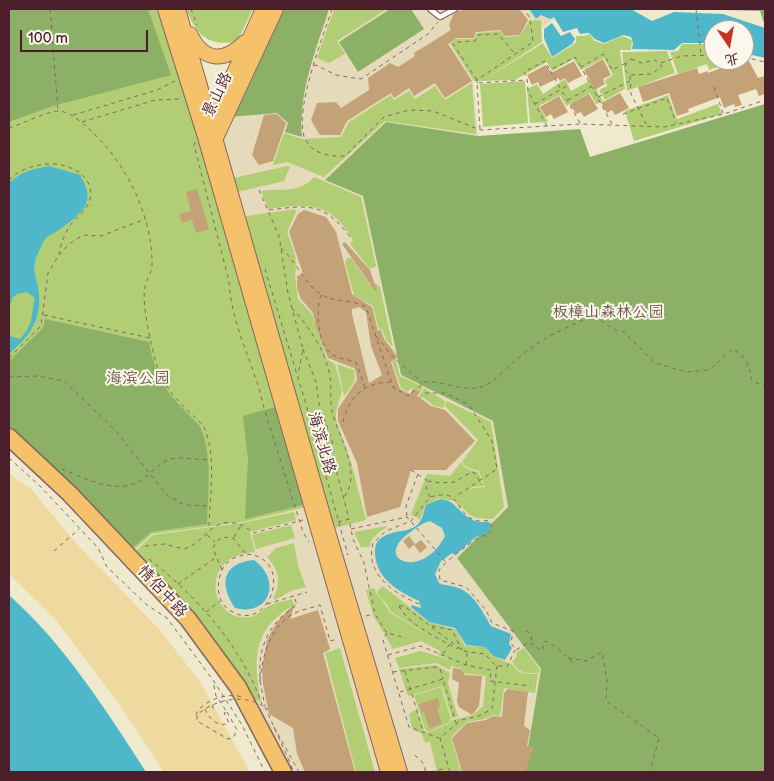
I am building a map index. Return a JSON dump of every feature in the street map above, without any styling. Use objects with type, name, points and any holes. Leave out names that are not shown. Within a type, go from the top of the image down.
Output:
[{"type":"highway","name":"情侶中路","points":[[9,437],[69,493],[188,619],[238,688],[283,772]]},
{"type":"highway","name":"情侶中路","points":[[9,449],[38,475],[181,626],[223,683],[241,713],[271,772]]},
{"type":"main road","points":[[165,9],[206,138]]},
{"type":"main road","name":"景山路","points":[[206,138],[210,123],[263,9]]},
{"type":"main road","name":"景山路","points":[[206,138],[276,9]]},
{"type":"main road","points":[[183,11],[196,46],[205,54],[223,57],[234,52],[251,36]]},
{"type":"main road","points":[[183,11],[210,123]]},
{"type":"main road","name":"海滨北路","points":[[206,138],[306,519],[388,772]]},
{"type":"main road","name":"海滨北路","points":[[206,138],[332,523],[400,772]]},
{"type":"lane","points":[[430,9],[440,17],[455,9]]},
{"type":"path","points":[[50,9],[58,111]]},
{"type":"path","points":[[332,9],[313,67],[304,107],[304,137],[315,150],[328,157],[345,156],[384,117],[409,110],[433,111],[480,130],[580,124],[664,127],[724,114],[765,100]]},
{"type":"path","points":[[477,81],[533,42],[530,18],[524,9]]},
{"type":"path","points":[[696,9],[701,55]]},
{"type":"path","points":[[183,11],[198,28]]},
{"type":"path","points":[[313,67],[316,65],[336,75],[361,78],[428,34],[436,27],[440,17]]},
{"type":"path","points":[[480,130],[477,81],[453,44],[476,41],[478,35],[498,34],[515,54]]},
{"type":"path","points":[[581,66],[604,54],[612,70],[634,59],[639,62],[655,60],[661,63],[682,56],[704,55]]},
{"type":"path","points":[[550,70],[575,57],[612,125]]},
{"type":"path","points":[[548,126],[528,91],[524,72],[545,61],[580,124]]},
{"type":"path","points":[[626,62],[625,70],[630,76],[631,94],[648,126]]},
{"type":"path","points":[[630,76],[652,74],[660,69],[661,63]]},
{"type":"path","points":[[72,115],[157,90],[178,79]]},
{"type":"path","points":[[477,81],[527,80]]},
{"type":"path","points":[[597,97],[630,80]]},
{"type":"path","points":[[535,104],[567,86]]},
{"type":"path","points":[[567,100],[592,87]]},
{"type":"path","points":[[714,87],[724,114]]},
{"type":"path","points":[[81,122],[155,100],[192,97]]},
{"type":"path","points":[[623,114],[667,98],[677,124]]},
{"type":"path","points":[[9,128],[58,111],[72,115],[102,141],[124,172],[140,202],[145,219],[152,268],[144,288],[151,338],[160,377],[167,389],[202,425],[206,432],[210,459],[209,525],[212,528]]},
{"type":"path","points":[[206,138],[194,145],[229,281],[230,302],[260,388],[264,408],[306,519],[310,544]]},
{"type":"path","points":[[9,180],[26,168],[54,164],[70,167],[82,173],[90,186],[91,198],[86,208],[71,224],[65,234],[59,255]]},
{"type":"path","points":[[259,190],[282,248],[302,278],[321,294],[334,300],[357,302],[366,306],[393,387],[408,396],[415,393],[422,383]]},
{"type":"path","points":[[267,210],[296,207],[327,212],[351,238]]},
{"type":"path","points":[[9,358],[41,326],[48,273],[59,255],[69,244],[83,236],[101,236],[145,219]]},
{"type":"path","points":[[282,248],[284,276],[292,308],[303,349],[313,374],[322,413],[332,440],[343,498],[351,529],[364,563],[375,614],[387,633],[406,638]]},
{"type":"path","points":[[263,262],[298,376],[332,523],[348,558]]},
{"type":"path","points":[[321,294],[316,318],[326,348],[334,356],[356,362],[365,388]]},
{"type":"path","points":[[292,308],[312,333],[330,376],[332,412],[350,468],[350,487],[343,498]]},
{"type":"path","points":[[42,315],[151,338]]},
{"type":"path","points":[[375,335],[393,357],[422,383],[439,382],[458,388],[485,385],[524,353],[570,325],[593,316],[617,331],[624,332],[656,364],[686,372],[709,370],[734,350],[742,354],[747,361],[752,381],[765,386]]},
{"type":"path","points":[[298,376],[303,349]]},
{"type":"path","points":[[9,376],[38,376],[64,381],[116,431],[167,495],[178,503],[191,506],[210,506]]},
{"type":"path","points":[[343,422],[352,398],[365,388],[391,382]]},
{"type":"path","points":[[425,393],[445,393],[469,405],[492,441],[497,469],[454,498]]},
{"type":"path","points":[[9,458],[41,487],[98,548],[107,567],[147,605],[167,618],[213,680],[242,725],[265,772]]},
{"type":"path","points":[[44,469],[60,468],[101,483],[131,486],[158,466],[172,459],[210,459]]},
{"type":"path","points":[[411,470],[429,481],[440,484],[455,482],[466,473],[471,472],[475,473],[482,485]]},
{"type":"path","points":[[418,474],[406,506],[407,517],[445,561]]},
{"type":"path","points":[[429,481],[426,488],[430,497]]},
{"type":"path","points":[[419,604],[392,590],[382,580],[373,563],[372,548],[376,539],[386,531],[411,521],[424,501],[430,497],[446,494],[454,498],[468,516],[474,520],[490,521],[493,529],[490,534],[477,538],[455,557],[445,561],[439,570],[440,580],[466,587],[486,610],[492,622],[513,631],[511,643],[516,650]]},
{"type":"path","points":[[351,529],[407,517]]},
{"type":"path","points":[[145,546],[164,544],[184,549],[193,546],[212,528],[225,524],[242,524],[253,533],[306,519]]},
{"type":"path","points":[[332,523],[349,519]]},
{"type":"path","points":[[233,538],[242,524]]},
{"type":"path","points":[[54,551],[80,528]]},
{"type":"path","points":[[206,534],[216,542]]},
{"type":"path","points":[[222,570],[213,550],[216,542],[222,537],[233,538],[246,554]]},
{"type":"path","points":[[246,554],[256,555],[270,568],[274,578],[273,589],[267,604],[258,613],[241,615],[226,608],[218,590],[222,570],[228,562],[246,554]]},
{"type":"path","points":[[178,584],[216,557]]},
{"type":"path","points":[[267,604],[307,592]]},
{"type":"path","points":[[294,596],[297,605],[284,613],[275,624],[263,643],[259,658],[260,681],[265,706],[294,772]]},
{"type":"path","points":[[404,606],[408,599]]},
{"type":"path","points":[[206,612],[221,600]]},
{"type":"path","points":[[260,681],[269,642],[282,624],[296,612],[320,605],[330,641],[339,639]]},
{"type":"path","points":[[450,643],[435,637],[402,613],[399,606],[404,606],[462,651],[485,654],[498,666],[507,667],[516,650],[529,642],[542,651],[545,640],[576,665]]},
{"type":"path","points":[[429,625],[452,630],[462,651]]},
{"type":"path","points":[[526,631],[531,634],[532,644]]},
{"type":"path","points":[[387,633],[383,640],[409,727],[440,738]]},
{"type":"path","points":[[442,655],[450,643]]},
{"type":"path","points":[[388,655],[421,646],[466,665],[491,670],[490,681],[531,686]]},
{"type":"path","points":[[466,665],[468,652]]},
{"type":"path","points":[[568,658],[587,661],[602,652],[607,679],[606,701],[659,738],[650,772]]},
{"type":"path","points":[[440,738],[456,724],[492,709],[498,666]]},
{"type":"path","points":[[393,672],[436,667],[440,669],[456,724]]},
{"type":"path","points":[[405,670],[423,732]]},
{"type":"path","points":[[399,693],[443,679]]},
{"type":"path","points":[[196,718],[200,724],[228,738],[233,738],[237,730],[216,696],[213,680]]},
{"type":"path","points":[[196,718],[199,708],[213,700],[232,695],[268,708]]},
{"type":"path","points":[[196,718],[212,705],[234,698],[247,700]]},
{"type":"path","points":[[212,705],[215,712]]},
{"type":"path","points":[[205,709],[209,718],[226,725],[229,723],[224,713],[227,712]]},
{"type":"path","points":[[440,738],[450,772]]},
{"type":"path","points":[[415,755],[423,763],[426,772]]},
{"type":"path","points":[[431,772],[448,767]]},
{"type":"shaded area","points":[[277,9],[569,9],[473,74],[478,136],[386,122],[325,180],[363,196],[400,375],[493,421],[508,507],[457,558],[541,669],[524,772],[402,772],[216,139]]},
{"type":"shaded area","points":[[310,506],[387,772],[283,772],[238,687],[128,555],[152,534],[243,522]]},
{"type":"green space","name":"海滨公园","points":[[9,9],[165,9],[310,506],[243,522],[152,534],[128,555],[9,437]]},
{"type":"green space","points":[[9,9],[148,9],[171,75],[53,106],[9,122]]},
{"type":"green space","points":[[186,9],[253,9],[237,42],[226,43],[204,37],[194,26]]},
{"type":"green space","points":[[279,9],[329,9],[305,88],[301,121],[302,137],[285,132],[288,123],[277,113],[229,117]]},
{"type":"green space","points":[[334,9],[387,9],[337,41],[345,54],[329,63],[317,58]]},
{"type":"green space","points":[[390,9],[411,9],[424,29],[358,72],[339,42]]},
{"type":"green space","points":[[685,9],[765,9],[765,26],[760,11]]},
{"type":"green space","points":[[541,20],[542,42],[482,81],[474,81],[450,43],[457,39],[474,39],[477,33],[500,31],[505,37],[520,36],[529,21]]},
{"type":"green space","points":[[589,34],[595,41],[604,44],[622,36],[632,40],[631,50],[620,50],[625,89],[605,100],[599,90],[607,86],[605,80],[613,75],[604,58],[581,70],[574,59],[552,71],[547,62],[515,80],[482,81],[543,43],[552,58],[574,44],[576,36]]},
{"type":"green space","points":[[682,44],[704,44],[704,65],[678,74],[670,52],[678,51]]},
{"type":"green space","points":[[667,51],[675,73],[627,91],[622,52]]},
{"type":"green space","points":[[565,79],[571,91],[591,80],[603,101],[596,104],[590,93],[566,106],[560,95],[539,106],[548,122],[530,123],[527,89],[537,84],[543,94]]},
{"type":"green space","points":[[525,81],[528,123],[483,127],[480,84]]},
{"type":"green space","points":[[472,83],[476,134],[385,121],[324,177],[287,162],[273,165],[284,133],[302,139],[341,137],[349,122],[391,95],[394,100],[409,91],[415,99],[435,86],[445,100]]},
{"type":"green space","points":[[668,95],[677,119],[718,104],[722,114],[634,141],[625,111]]},
{"type":"green space","name":"板樟山森林公园","points":[[765,104],[765,772],[524,772],[541,669],[457,558],[508,507],[493,421],[401,375],[363,196],[325,180],[386,122],[478,136],[580,129],[590,157]]},
{"type":"green space","points":[[287,166],[290,167],[284,181],[233,193],[229,179]]},
{"type":"green space","points":[[314,177],[361,197],[376,266],[370,269],[350,244],[353,240],[344,227],[327,212],[307,206],[268,209],[261,191],[296,188],[303,186]]},
{"type":"green space","points":[[295,209],[296,212],[287,232],[295,254],[295,277],[298,299],[312,314],[327,359],[335,364],[342,391],[336,412],[336,420],[351,462],[366,520],[330,529],[240,217]]},
{"type":"green space","points":[[347,258],[351,258],[370,285],[376,284],[380,287],[393,347],[386,340],[382,329],[379,330],[373,306],[354,295],[345,263]]},
{"type":"green space","points":[[45,319],[149,342],[156,369],[166,389],[200,426],[204,438],[209,474],[207,524],[151,532],[128,552],[9,437],[9,361],[43,328]]},
{"type":"green space","points":[[396,359],[400,376],[423,387],[420,392],[412,388],[407,392],[401,388],[392,362]]},
{"type":"green space","points":[[337,364],[354,370],[355,374],[351,387],[344,396]]},
{"type":"green space","points":[[424,388],[445,401],[444,408],[434,406],[423,397],[417,400]]},
{"type":"green space","points":[[447,401],[491,422],[504,507],[493,519],[479,518],[469,514],[462,507],[464,496],[461,509],[455,501],[439,498],[425,506],[420,520],[411,514],[427,474],[450,476],[461,462],[465,468],[478,472],[484,486],[472,487],[467,493],[472,488],[485,487],[479,471],[466,467],[462,462],[478,440],[445,406]]},
{"type":"green space","points":[[279,406],[307,504],[245,519],[248,459],[243,416]]},
{"type":"green space","points":[[294,512],[296,520],[250,532],[255,552],[236,556],[224,564],[217,576],[216,588],[219,600],[226,610],[237,616],[250,617],[267,607],[292,599],[294,605],[280,614],[270,624],[259,646],[257,672],[261,702],[247,696],[131,555],[153,535],[242,523]]},
{"type":"green space","points":[[291,525],[295,538],[256,549],[252,535]]},
{"type":"green space","points":[[388,526],[374,537],[369,547],[361,547],[354,532]]},
{"type":"green space","points":[[294,543],[298,566],[306,587],[291,591],[275,600],[273,598],[278,586],[278,576],[267,557],[276,548]]},
{"type":"green space","points":[[383,586],[428,622],[455,629],[465,646],[485,647],[492,656],[512,664],[520,672],[538,674],[535,693],[504,688],[500,716],[493,715],[485,719],[467,722],[451,737],[461,772],[437,772],[430,742],[425,743],[422,734],[412,729],[409,714],[417,709],[424,730],[427,733],[448,724],[452,720],[473,715],[483,706],[486,676],[464,673],[461,668],[452,667],[453,661],[438,655],[444,645],[440,651],[421,641],[393,649],[373,615],[366,590],[374,588],[389,612],[426,634],[390,611],[377,591]]},
{"type":"green space","points":[[340,648],[375,772],[356,772],[325,653]]},
{"type":"green space","points":[[524,648],[540,670],[539,673],[520,671],[512,661],[516,658],[517,652]]},
{"type":"green space","points":[[421,651],[453,661],[450,670],[436,663],[399,668],[395,658]]},
{"type":"green space","points":[[436,665],[450,673],[448,684],[458,717],[452,718],[442,686],[408,696],[399,669]]},
{"type":"green space","points":[[441,687],[451,719],[448,723],[428,732],[425,729],[414,695]]},
{"type":"sand","points":[[9,473],[32,490],[74,541],[160,630],[200,682],[250,772],[164,772],[117,701],[55,619],[9,574]]},
{"type":"water","points":[[529,9],[631,9],[652,21],[674,12],[723,14],[741,20],[704,20],[704,43],[682,43],[674,50],[632,49],[631,37],[623,35],[604,43],[595,39],[589,33],[580,34],[577,28],[563,32],[554,17],[550,19],[541,15],[536,19]]},
{"type":"water","points":[[552,23],[561,36],[570,32],[575,39],[572,44],[552,57],[544,38],[544,29]]},
{"type":"water","points":[[754,24],[765,28],[765,58],[754,55]]},
{"type":"water","points":[[49,166],[80,175],[85,185],[87,200],[85,207],[75,218],[43,242],[36,258],[34,269],[39,295],[38,313],[32,328],[9,354],[9,333],[10,336],[20,339],[25,333],[30,324],[35,298],[27,292],[17,294],[12,298],[9,306],[9,183],[27,172]]},
{"type":"water","points":[[440,499],[445,500],[473,520],[489,522],[491,526],[489,532],[476,537],[455,555],[452,553],[441,561],[435,574],[439,583],[456,587],[469,594],[478,604],[491,626],[511,634],[509,644],[512,648],[505,660],[493,656],[485,647],[466,645],[455,628],[429,622],[411,607],[411,605],[421,608],[419,601],[396,588],[379,570],[375,553],[380,539],[390,534],[413,528],[422,518],[426,505]],"holes":[[[430,521],[442,528],[445,536],[435,550],[424,558],[414,562],[404,562],[398,558],[396,551],[399,543],[409,533]]]},
{"type":"water","points":[[254,560],[263,568],[268,577],[270,586],[268,595],[264,602],[257,607],[247,609],[235,608],[227,591],[226,576],[235,565]]},
{"type":"water","points":[[9,595],[29,614],[66,656],[100,702],[146,772],[9,772]]},
{"type":"building","points":[[471,9],[519,9],[528,20],[520,35],[505,36],[500,30],[476,32],[474,38],[457,38],[448,44],[472,81],[445,98],[435,83],[414,96],[409,88],[394,98],[391,93],[347,121],[340,135],[320,135],[311,120],[317,103],[336,102],[341,108],[369,90],[368,78],[390,63],[398,67],[415,56],[414,53],[451,30],[449,25],[453,15],[458,11]]},
{"type":"building","points":[[603,59],[611,75],[603,79],[605,84],[595,90],[584,70]]},
{"type":"building","points":[[574,61],[582,76],[568,83],[565,78],[560,81],[558,78],[540,87],[538,82],[532,85],[527,75],[546,65],[551,73]]},
{"type":"building","points":[[697,68],[699,74],[708,71],[708,73],[716,70],[754,70],[758,78],[765,76],[765,94],[759,96],[756,89],[738,95],[742,105],[735,107],[734,104],[724,108],[720,97],[688,109],[689,112],[677,116],[669,93],[643,102],[638,87]]},
{"type":"building","points":[[620,93],[629,108],[615,115],[612,110],[607,113],[601,103]]},
{"type":"building","points":[[589,94],[598,109],[584,117],[581,112],[576,114],[570,104]]},
{"type":"building","points":[[559,96],[568,112],[554,119],[551,114],[546,117],[540,107]]},
{"type":"building","points":[[277,114],[286,123],[273,161],[259,165],[252,155],[264,115]]},
{"type":"building","points":[[197,189],[209,229],[196,233],[192,220],[182,223],[179,214],[191,211],[186,192]]},
{"type":"building","points":[[304,210],[326,217],[336,232],[352,294],[372,307],[378,331],[381,330],[384,339],[398,357],[391,362],[400,389],[410,394],[413,389],[420,392],[417,396],[431,406],[445,410],[475,441],[446,470],[411,470],[400,507],[367,517],[357,463],[338,421],[338,409],[357,380],[356,372],[354,368],[328,358],[316,327],[313,313],[301,299],[297,288],[297,276],[303,274],[289,232],[298,214]],"holes":[[[359,307],[366,312],[371,346],[382,375],[369,383],[352,309]]]},
{"type":"building","points":[[345,242],[370,270],[377,290],[375,291],[342,244]]},
{"type":"building","points":[[321,420],[331,457],[323,459],[313,422]]},
{"type":"building","points":[[409,536],[415,544],[409,549],[403,541]]},
{"type":"building","points":[[421,540],[427,547],[420,553],[414,545]]},
{"type":"building","points":[[295,603],[290,619],[318,610],[330,649],[323,653],[355,772],[305,772],[297,754],[293,728],[269,714],[262,668],[267,640],[277,622]]},
{"type":"building","points":[[453,668],[461,669],[465,675],[482,676],[479,706],[472,715],[459,707],[457,701],[459,683],[452,679]]},
{"type":"building","points":[[508,689],[528,692],[524,726],[530,730],[527,746],[534,748],[525,772],[462,772],[452,738],[467,723],[486,720],[493,716],[502,717],[504,693]]},
{"type":"building","points":[[438,698],[440,707],[437,708],[442,724],[429,728],[424,712],[422,713],[419,704]]}]
